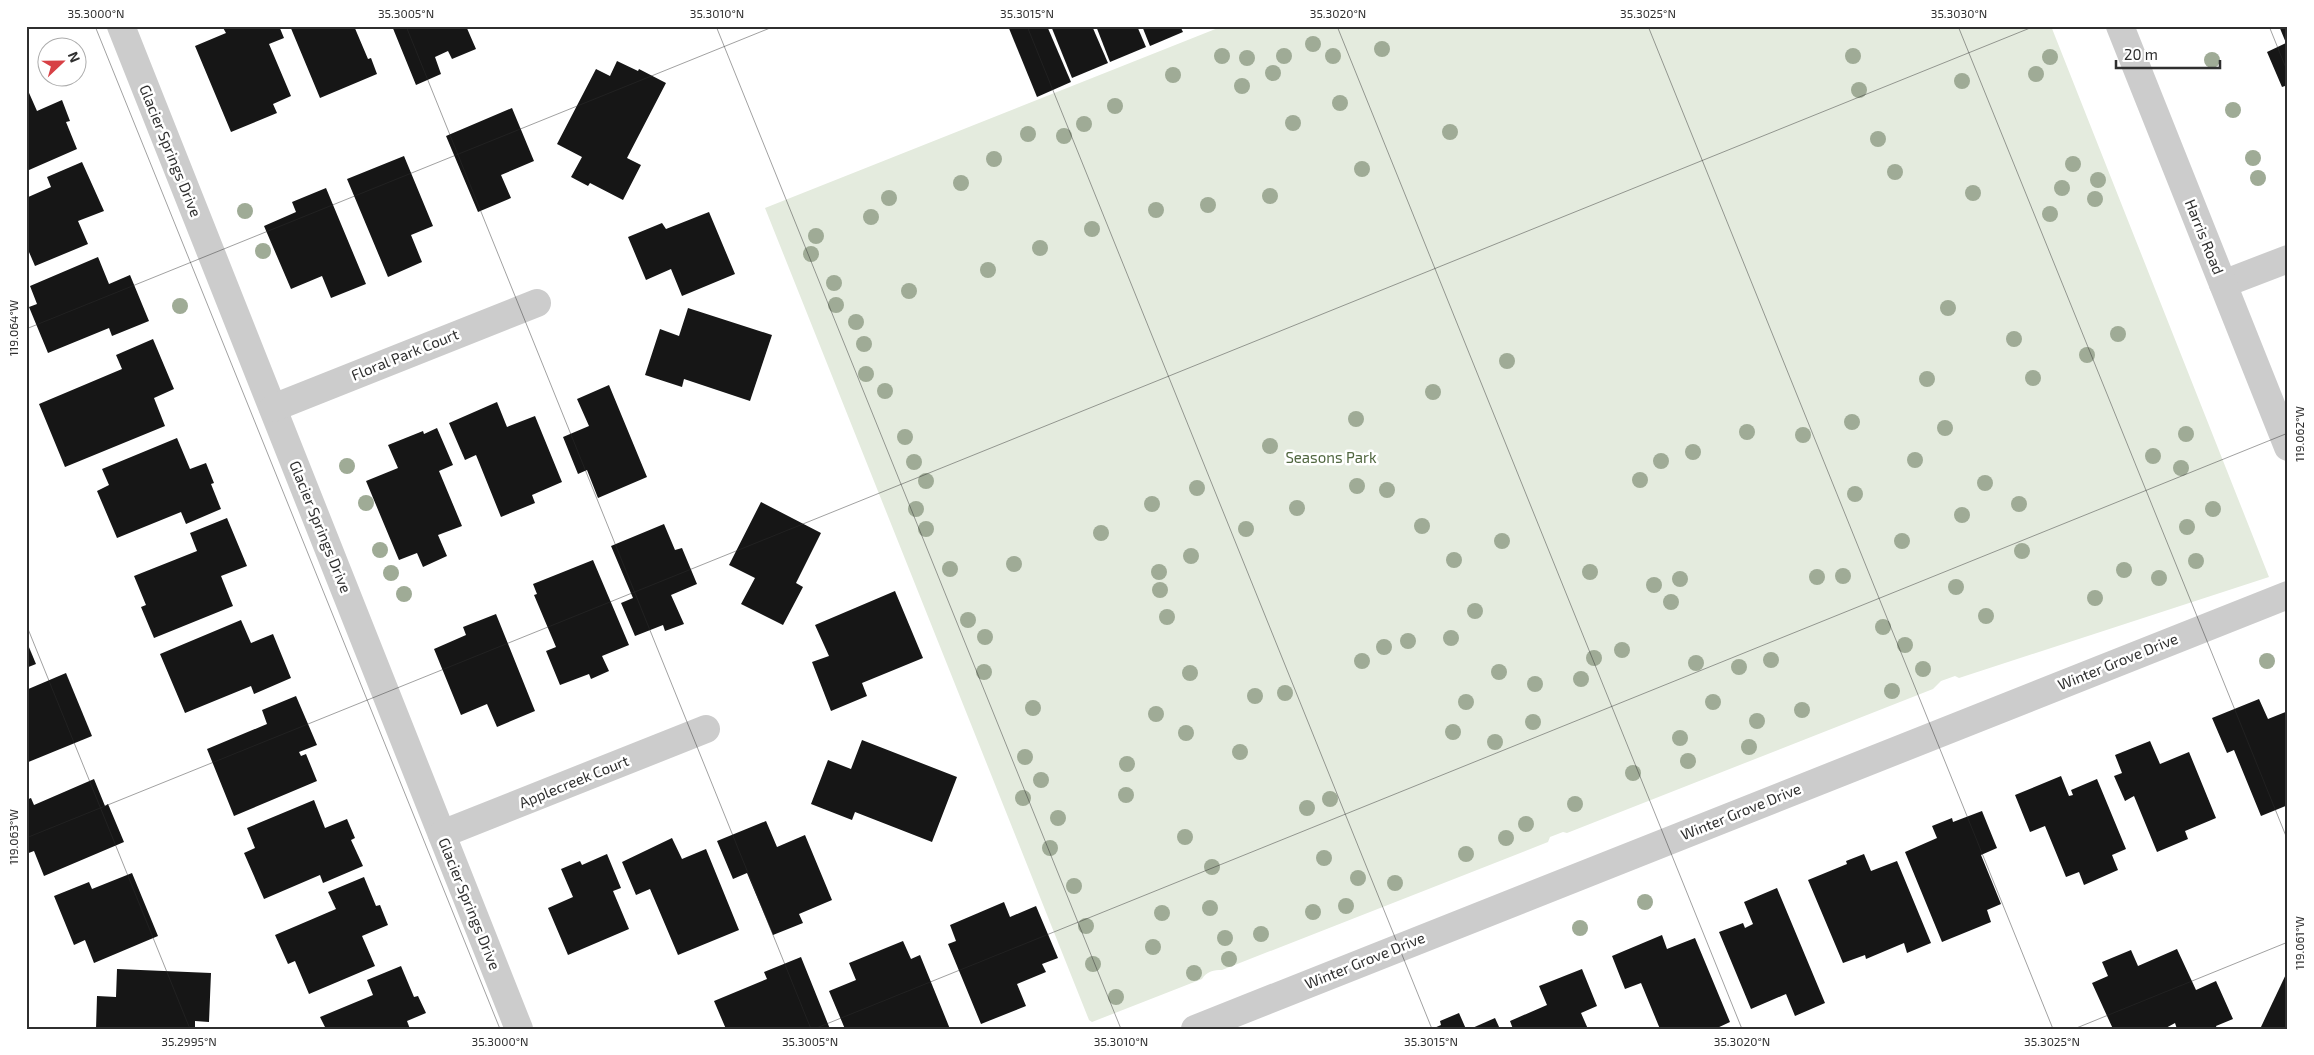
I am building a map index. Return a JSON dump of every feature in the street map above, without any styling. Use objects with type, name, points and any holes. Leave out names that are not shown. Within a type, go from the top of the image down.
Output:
[{"type":"street","name":"Glacier Springs Drive","points":[[120,26],[519,1029]]},
{"type":"street","name":"Harris Road","points":[[2120,26],[2288,447]]},
{"type":"street","points":[[2223,284],[2288,259]]},
{"type":"street","name":"Floral Park Court","points":[[272,408],[537,303]]},
{"type":"street","name":"Winter Grove Drive","points":[[1195,1029],[2288,595]]},
{"type":"street","name":"Applecreek Court","points":[[442,834],[706,729]]},
{"type":"green space","name":"Seasons Park","points":[[1223,26],[2051,26],[2269,577],[1959,678],[1955,676],[1941,681],[1933,689],[1567,833],[1563,832],[1550,837],[1548,842],[1222,970],[1211,971],[1202,979],[1092,1022],[1089,1020],[765,208]]},
{"type":"building","points":[[222,26],[279,26],[284,38],[269,44],[291,96],[273,104],[277,113],[231,132],[195,46],[226,33]]},
{"type":"building","points":[[290,26],[354,26],[368,59],[371,58],[377,74],[320,98]]},
{"type":"building","points":[[392,26],[466,26],[476,49],[452,59],[448,51],[435,57],[441,74],[416,85]]},
{"type":"building","points":[[1008,26],[1047,26],[1071,82],[1037,97]]},
{"type":"building","points":[[1051,26],[1092,26],[1108,63],[1072,78]]},
{"type":"building","points":[[1096,26],[1137,26],[1146,47],[1110,62]]},
{"type":"building","points":[[1142,26],[1180,26],[1183,32],[1150,46]]},
{"type":"building","points":[[2279,26],[2288,26],[2288,85],[2282,87],[2267,52],[2286,43]]},
{"type":"building","points":[[617,61],[638,71],[639,69],[666,83],[627,158],[641,165],[623,200],[590,183],[588,186],[571,177],[582,157],[557,144],[596,69],[610,76]]},
{"type":"building","points":[[26,86],[37,111],[62,100],[70,121],[66,122],[77,149],[29,170],[26,164]]},
{"type":"building","points":[[512,108],[534,161],[501,175],[511,198],[478,212],[446,136]]},
{"type":"building","points":[[404,156],[433,226],[411,235],[422,262],[388,277],[347,179]]},
{"type":"building","points":[[82,162],[104,211],[78,221],[88,244],[35,266],[26,245],[26,198],[51,187],[47,177]]},
{"type":"building","points":[[326,188],[366,284],[331,298],[322,276],[291,289],[264,226],[296,212],[292,202]]},
{"type":"building","points":[[709,212],[735,274],[682,296],[671,269],[646,280],[628,237],[662,223],[666,229]]},
{"type":"building","points":[[98,257],[109,284],[130,275],[149,321],[112,336],[109,328],[48,353],[29,307],[37,304],[30,286]]},
{"type":"building","points":[[688,308],[772,335],[750,401],[684,379],[682,387],[645,375],[660,329],[679,336]]},
{"type":"building","points":[[153,339],[174,389],[154,398],[165,426],[65,467],[39,404],[122,369],[116,355]]},
{"type":"building","points":[[609,385],[647,477],[598,498],[587,470],[578,474],[563,437],[589,426],[577,399]]},
{"type":"building","points":[[497,402],[507,427],[535,416],[562,482],[532,495],[535,503],[501,517],[476,455],[465,460],[449,423]]},
{"type":"building","points":[[437,428],[453,465],[439,471],[462,526],[438,535],[447,556],[423,567],[417,553],[399,560],[366,481],[398,468],[388,445],[423,431],[424,434]]},
{"type":"building","points":[[177,438],[190,469],[206,463],[214,483],[211,484],[221,509],[186,524],[181,512],[117,538],[97,491],[109,485],[102,469]]},
{"type":"building","points":[[761,502],[821,533],[796,583],[803,587],[783,625],[741,604],[755,578],[729,565]]},
{"type":"building","points":[[227,518],[247,566],[221,576],[233,606],[154,638],[141,607],[146,605],[134,576],[197,551],[190,533]]},
{"type":"building","points":[[664,524],[675,550],[682,548],[697,584],[671,595],[684,624],[665,631],[663,625],[635,636],[621,603],[633,598],[611,546]]},
{"type":"building","points":[[593,560],[629,645],[602,656],[609,671],[591,679],[589,674],[560,685],[546,651],[556,647],[534,595],[537,594],[533,584]]},
{"type":"building","points":[[895,591],[923,658],[862,683],[867,696],[831,711],[812,662],[829,656],[815,625]]},
{"type":"building","points":[[496,614],[535,711],[497,727],[487,704],[461,715],[434,649],[466,635],[463,627]]},
{"type":"building","points":[[241,620],[251,643],[273,634],[291,678],[254,694],[251,686],[185,713],[160,654]]},
{"type":"building","points":[[26,640],[36,664],[26,668]]},
{"type":"building","points":[[66,673],[92,736],[26,763],[26,690]]},
{"type":"building","points":[[296,696],[317,745],[299,752],[301,756],[306,754],[317,781],[234,816],[207,749],[267,724],[262,710]]},
{"type":"building","points":[[2259,699],[2268,719],[2288,711],[2288,805],[2261,816],[2234,750],[2227,753],[2212,718]]},
{"type":"building","points":[[862,740],[957,777],[932,842],[855,812],[852,820],[811,804],[828,760],[851,769]]},
{"type":"building","points":[[2150,741],[2160,764],[2189,752],[2216,818],[2185,831],[2188,839],[2157,852],[2134,796],[2125,801],[2114,776],[2122,773],[2115,755]]},
{"type":"building","points":[[2061,776],[2069,796],[2073,795],[2071,790],[2097,779],[2126,849],[2112,855],[2118,870],[2084,885],[2079,872],[2066,877],[2045,826],[2030,832],[2015,795]]},
{"type":"building","points":[[94,779],[105,806],[108,804],[124,842],[44,876],[34,851],[26,854],[26,800],[31,798],[34,805]]},
{"type":"building","points":[[314,800],[325,828],[347,819],[355,838],[351,840],[363,866],[323,883],[320,875],[264,899],[244,853],[255,848],[247,828]]},
{"type":"building","points":[[1982,811],[1997,848],[1981,855],[2001,904],[1987,910],[1991,922],[1942,942],[1905,852],[1937,838],[1932,826],[1952,818],[1953,822]]},
{"type":"building","points":[[766,821],[777,847],[805,835],[832,900],[799,914],[803,923],[773,935],[747,873],[733,879],[717,841]]},
{"type":"building","points":[[672,838],[682,859],[706,849],[739,930],[678,955],[650,889],[636,895],[622,862]]},
{"type":"building","points":[[607,854],[621,888],[613,891],[629,929],[568,955],[548,908],[573,897],[561,869],[580,861],[582,865]]},
{"type":"building","points":[[1864,854],[1871,871],[1897,861],[1931,943],[1907,953],[1904,943],[1866,959],[1865,955],[1843,963],[1808,880],[1847,864],[1846,861]]},
{"type":"building","points":[[132,873],[158,936],[94,963],[85,940],[74,945],[54,896],[89,882],[92,889]]},
{"type":"building","points":[[364,877],[376,906],[380,905],[388,925],[362,936],[375,966],[309,994],[295,961],[288,964],[275,935],[336,909],[328,892]]},
{"type":"building","points":[[1777,888],[1825,1003],[1795,1016],[1786,994],[1751,1009],[1719,932],[1743,923],[1745,928],[1753,924],[1744,902]]},
{"type":"building","points":[[1004,902],[1010,917],[1036,906],[1058,958],[1042,964],[1046,972],[1017,984],[1026,1006],[981,1024],[948,944],[956,941],[950,925]]},
{"type":"building","points":[[1662,935],[1667,949],[1695,938],[1730,1022],[1715,1029],[1660,1029],[1641,983],[1625,989],[1612,956]]},
{"type":"building","points":[[903,941],[911,959],[920,955],[950,1029],[845,1029],[829,991],[856,980],[849,963]]},
{"type":"building","points":[[2177,949],[2196,990],[2216,981],[2233,1019],[2216,1026],[2217,1029],[2177,1029],[2175,1023],[2164,1029],[2113,1029],[2092,983],[2108,976],[2102,962],[2131,950],[2138,966]]},
{"type":"building","points":[[801,957],[830,1029],[726,1029],[714,1001],[767,979],[764,972]]},
{"type":"building","points":[[401,966],[414,997],[418,996],[426,1013],[407,1021],[410,1029],[326,1029],[320,1017],[373,995],[367,980]]},
{"type":"building","points":[[117,969],[211,973],[209,1022],[195,1021],[195,1029],[96,1029],[97,996],[116,997]]},
{"type":"building","points":[[1582,969],[1597,1006],[1581,1013],[1588,1029],[1513,1029],[1510,1021],[1547,1005],[1539,986]]},
{"type":"building","points":[[2288,970],[2288,1029],[2260,1029]]},
{"type":"building","points":[[1459,1013],[1466,1029],[1432,1029],[1441,1025],[1440,1021]]},
{"type":"building","points":[[1495,1018],[1500,1029],[1470,1029]]}]
